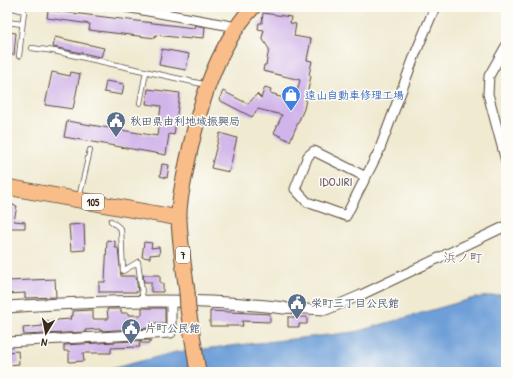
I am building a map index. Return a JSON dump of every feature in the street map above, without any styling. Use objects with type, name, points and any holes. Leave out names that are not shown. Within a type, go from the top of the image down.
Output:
[{"type":"highway","name":"7","points":[[198,372],[188,309],[179,218],[182,191],[194,126],[208,86],[217,64],[237,27],[253,7]]},
{"type":"highway","name":"105","points":[[7,187],[179,218]]},
{"type":"street","points":[[126,7],[152,9],[237,27]]},
{"type":"street","points":[[366,177],[314,151],[308,156],[295,189],[307,202],[346,216],[366,177],[379,151],[416,52],[435,7]]},
{"type":"street","points":[[506,46],[490,76],[488,94],[506,161]]},
{"type":"street","points":[[7,307],[99,302],[202,301],[326,310],[506,226]]},
{"type":"street","points":[[7,342],[171,332],[171,301]]},
{"type":"lane","points":[[10,7],[24,12],[19,56]]},
{"type":"lane","points":[[7,22],[22,24]]},
{"type":"lane","points":[[32,48],[54,51],[208,86]]},
{"type":"lane","points":[[140,103],[146,72]]},
{"type":"lane","points":[[79,200],[90,150]]},
{"type":"lane","points":[[111,221],[121,229],[123,271],[138,262],[143,301]]},
{"type":"water","points":[[506,294],[506,372],[99,372],[176,352],[355,332],[474,298]]},
{"type":"building","points":[[48,10],[194,28],[195,25],[205,27],[204,38],[192,37],[191,39],[155,35],[155,38],[89,30],[90,24],[47,18]]},
{"type":"building","points":[[263,13],[291,17],[290,23],[296,24],[294,36],[311,39],[307,60],[312,61],[309,75],[311,76],[304,109],[290,141],[274,133],[282,115],[258,109],[252,117],[219,100],[223,91],[248,104],[257,94],[261,98],[265,87],[271,89],[270,93],[277,95],[276,96],[295,100],[300,80],[263,71],[264,65],[266,65],[269,49],[262,38],[264,30],[258,29],[259,23],[262,23]]},
{"type":"building","points":[[7,32],[16,33],[14,55],[7,54]]},
{"type":"building","points":[[55,37],[104,48],[101,57],[53,47]]},
{"type":"building","points":[[162,49],[189,54],[186,70],[159,65]]},
{"type":"building","points":[[52,72],[70,76],[71,72],[80,74],[73,109],[45,105]]},
{"type":"building","points":[[106,81],[124,84],[122,95],[104,92]]},
{"type":"building","name":"秋田県由利地域振興局","points":[[148,89],[180,93],[174,135],[169,134],[166,155],[64,137],[67,121],[157,136],[161,106],[146,104]]},
{"type":"building","points":[[220,133],[237,138],[229,172],[211,168]]},
{"type":"building","points":[[162,164],[169,165],[167,178],[160,176]]},
{"type":"building","points":[[7,204],[17,206],[14,221],[25,222],[25,228],[7,228]]},
{"type":"building","points":[[84,224],[85,250],[71,251],[69,225]]},
{"type":"building","points":[[107,240],[115,241],[115,248],[118,248],[121,276],[136,276],[138,292],[99,292],[99,282],[105,282]]},
{"type":"building","points":[[144,242],[152,243],[151,248],[159,247],[160,254],[150,255],[150,258],[142,257]]},
{"type":"building","points":[[143,275],[160,275],[160,283],[163,283],[163,292],[151,292],[151,282],[144,282]]},
{"type":"building","points":[[55,279],[56,297],[25,298],[25,293],[7,294],[7,281]]},
{"type":"building","points":[[142,308],[165,308],[165,323],[150,323],[150,328],[100,331],[100,329],[85,330],[86,332],[24,335],[23,328],[43,326],[42,321],[71,319],[70,316],[73,316],[73,311],[93,310],[93,319],[108,319],[107,309],[121,309],[121,313],[128,313],[128,315],[142,315]]},
{"type":"building","points":[[210,311],[270,314],[270,322],[242,321],[243,326],[210,326]]},
{"type":"building","name":"栄町三丁目公民館","points":[[288,317],[307,317],[307,324],[299,324],[299,327],[288,327]]},
{"type":"building","points":[[150,340],[150,343],[139,343],[140,347],[111,348],[111,353],[83,353],[84,361],[69,362],[69,351],[64,351],[64,345]]},
{"type":"building","points":[[18,351],[19,364],[7,365],[7,352]]},
{"type":"place","name":"遠山自動車修理工場","points":[[291,112]]},
{"type":"place","name":"秋田県由利地域振興局","points":[[116,138]]},
{"type":"place","name":"栄町三丁目公民館","points":[[297,320]]},
{"type":"place","name":"片町公民館","points":[[131,345]]},
{"type":"district","name":"IDOJIRI","points":[[336,181]]},
{"type":"district","name":"浜ノ町","points":[[463,257]]}]
